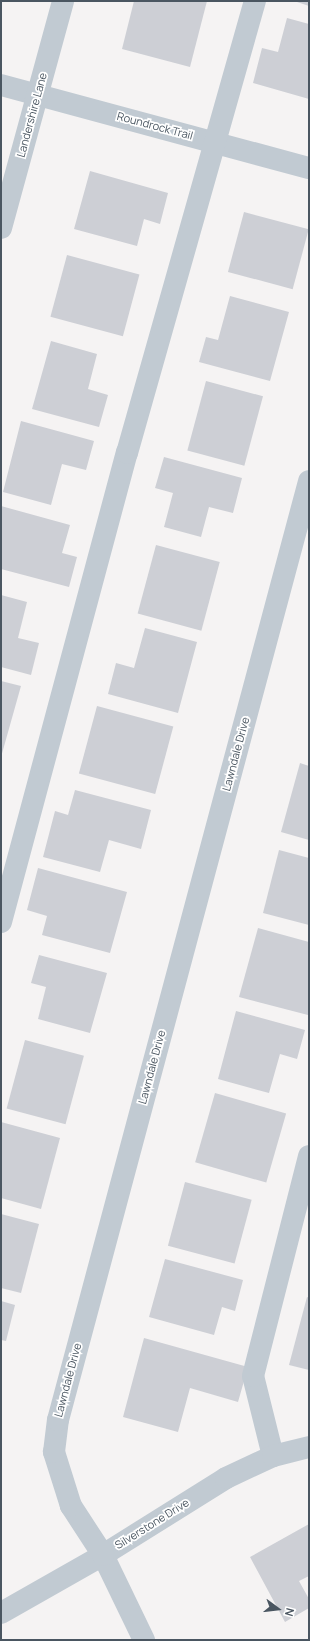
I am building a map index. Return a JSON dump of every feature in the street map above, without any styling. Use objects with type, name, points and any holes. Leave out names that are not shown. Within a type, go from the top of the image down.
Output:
[{"type":"street","name":"Landershire Lane","points":[[1,228],[63,1]]},
{"type":"street","points":[[1,922],[127,453],[255,1]]},
{"type":"street","name":"Roundrock Trail","points":[[1,85],[309,168]]},
{"type":"street","name":"Lawndale Drive","points":[[144,1640],[103,1555],[71,1506],[54,1452],[58,1420],[309,481]]},
{"type":"street","points":[[273,1456],[254,1376],[309,1156]]},
{"type":"street","name":"Silverstone Drive","points":[[1,1613],[103,1555],[226,1478],[273,1456],[309,1447]]},
{"type":"building","points":[[134,1],[207,1],[190,67],[122,49]]},
{"type":"building","points":[[294,1],[309,1],[309,6]]},
{"type":"building","points":[[287,18],[309,24],[309,99],[253,83],[262,48],[278,52]]},
{"type":"building","points":[[90,171],[168,193],[160,224],[144,219],[137,246],[74,229]]},
{"type":"building","points":[[244,212],[309,229],[293,289],[228,272]]},
{"type":"building","points":[[67,255],[139,274],[123,336],[50,317]]},
{"type":"building","points":[[230,296],[289,312],[270,381],[199,362],[206,337],[218,340]]},
{"type":"building","points":[[51,341],[97,354],[88,389],[108,395],[99,427],[32,409]]},
{"type":"building","points":[[206,381],[263,396],[244,466],[187,451]]},
{"type":"building","points":[[21,421],[94,441],[86,470],[62,464],[51,505],[3,492]]},
{"type":"building","points":[[164,457],[242,478],[233,513],[209,507],[201,537],[164,527],[173,493],[155,488]]},
{"type":"building","points":[[1,506],[70,525],[62,553],[77,557],[69,587],[1,569]]},
{"type":"building","points":[[156,545],[220,562],[201,631],[138,614]]},
{"type":"building","points":[[1,595],[27,602],[18,638],[39,643],[31,675],[1,667]]},
{"type":"building","points":[[145,628],[197,642],[178,713],[108,694],[116,663],[134,668]]},
{"type":"building","points":[[1,681],[21,686],[1,757]]},
{"type":"building","points":[[97,706],[173,726],[155,794],[79,774]]},
{"type":"building","points":[[300,763],[309,766],[309,840],[281,832]]},
{"type":"building","points":[[75,790],[151,810],[141,849],[109,840],[100,872],[43,857],[55,811],[68,815]]},
{"type":"building","points":[[279,850],[309,858],[309,925],[263,913]]},
{"type":"building","points":[[38,868],[127,892],[110,953],[42,935],[47,916],[27,910]]},
{"type":"building","points":[[258,928],[309,942],[308,1015],[239,997]]},
{"type":"building","points":[[39,955],[107,973],[90,1033],[38,1019],[46,987],[31,983]]},
{"type":"building","points":[[236,1011],[305,1030],[297,1059],[280,1054],[269,1093],[218,1079]]},
{"type":"building","points":[[25,1040],[84,1056],[66,1124],[7,1109]]},
{"type":"building","points":[[215,1093],[286,1113],[266,1183],[195,1162]]},
{"type":"building","points":[[1,1122],[60,1138],[41,1209],[1,1198]]},
{"type":"building","points":[[185,1182],[252,1200],[235,1264],[168,1246]]},
{"type":"building","points":[[1,1214],[39,1224],[21,1293],[1,1288]]},
{"type":"building","points":[[165,1259],[243,1280],[235,1311],[222,1307],[214,1335],[149,1317]]},
{"type":"building","points":[[307,1297],[309,1298],[309,1370],[289,1365]]},
{"type":"building","points":[[1,1301],[15,1305],[6,1341],[1,1340]]},
{"type":"building","points":[[144,1338],[248,1367],[238,1402],[190,1388],[178,1432],[123,1417]]},
{"type":"building","points":[[309,1524],[309,1576],[299,1581],[309,1599],[309,1608],[285,1622],[250,1557]]}]
